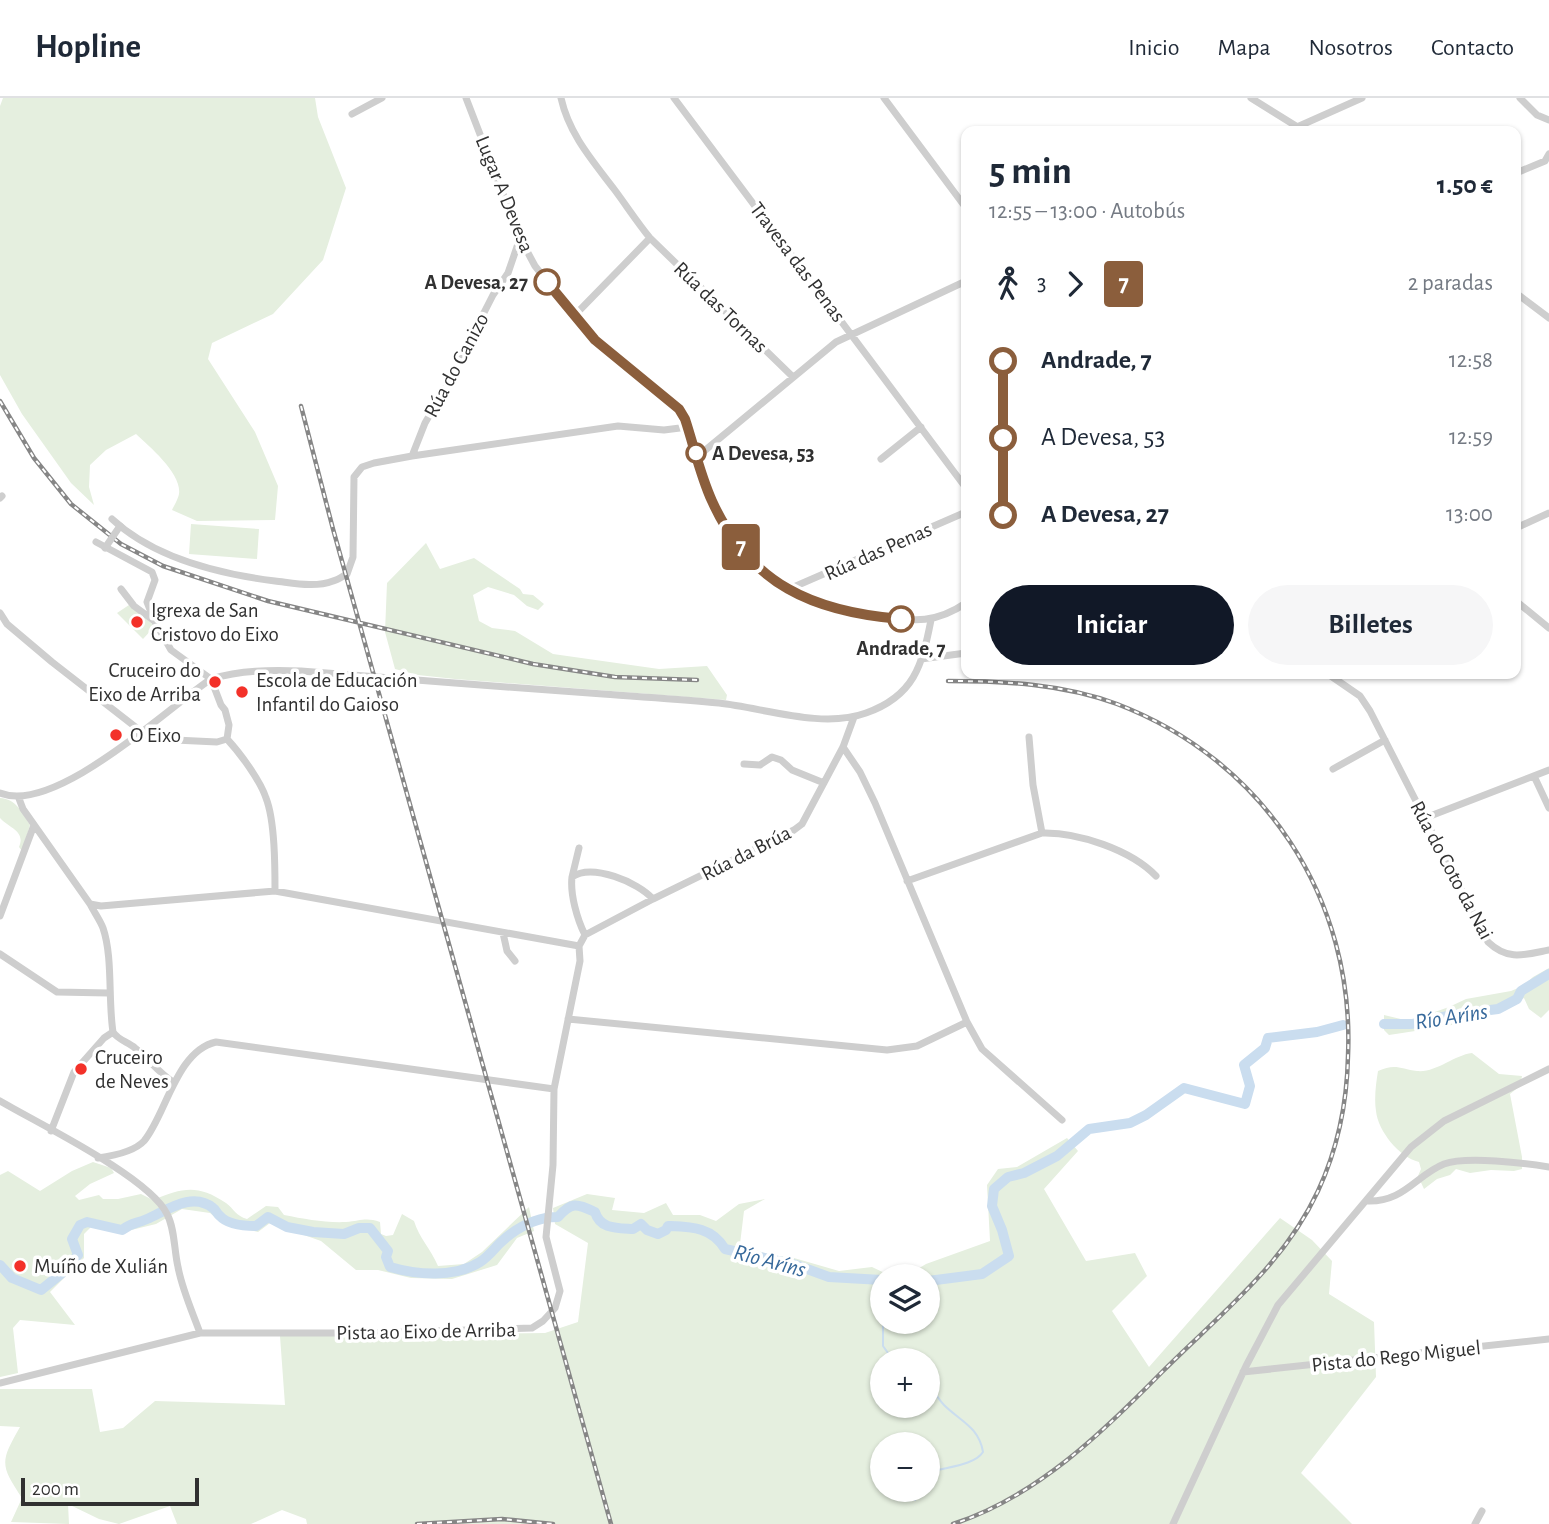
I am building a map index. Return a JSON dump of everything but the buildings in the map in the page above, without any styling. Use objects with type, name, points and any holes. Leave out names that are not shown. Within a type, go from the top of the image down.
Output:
[{"type":"street","points":[[352,114],[382,98]]},
{"type":"street","name":"Lugar A Devesa","points":[[467,98],[520,238],[535,266],[600,346],[676,405],[688,427],[712,501],[755,564],[789,589],[811,601],[835,609],[862,615],[931,620]]},
{"type":"street","name":"Rúa das Tornas","points":[[561,98],[564,111],[581,146],[650,238],[793,377]]},
{"type":"street","name":"Travesa das Penas","points":[[674,98],[961,481]]},
{"type":"street","points":[[884,98],[961,201]]},
{"type":"street","points":[[1251,98],[1296,126]]},
{"type":"street","points":[[1307,126],[1362,98]]},
{"type":"street","points":[[1524,99],[1537,115],[1549,120]]},
{"type":"street","points":[[1521,171],[1545,161],[1549,154]]},
{"type":"street","name":"Rúa do Canizo","points":[[412,456],[425,423],[508,273],[520,238]]},
{"type":"street","points":[[574,316],[650,238]]},
{"type":"street","points":[[697,457],[836,342],[961,283]]},
{"type":"street","points":[[1521,297],[1549,318]]},
{"type":"street","points":[[112,519],[155,547],[217,572],[295,584],[316,584],[334,581],[348,574],[353,557],[354,477],[362,467],[412,456],[618,426],[664,430],[688,427]]},
{"type":"street","points":[[881,459],[921,427]]},
{"type":"street","points":[[1521,526],[1549,513]]},
{"type":"street","name":"Rúa das Penas","points":[[789,589],[961,514]]},
{"type":"street","points":[[105,548],[120,526]]},
{"type":"street","points":[[96,542],[152,572],[155,580],[147,603],[154,620],[171,650],[211,679],[220,705],[225,710],[229,725],[227,739],[266,798],[275,891]]},
{"type":"street","points":[[121,589],[135,606],[154,620]]},
{"type":"street","points":[[1521,605],[1549,628]]},
{"type":"street","points":[[0,793],[18,796],[62,785],[91,768],[211,679],[233,672],[301,671],[721,703],[806,717],[854,717],[894,701],[915,674],[931,620],[945,616],[961,606]]},
{"type":"street","points":[[0,613],[7,624],[52,662],[154,739],[217,742],[227,739]]},
{"type":"street","points":[[921,659],[961,654]]},
{"type":"street","name":"Rúa do Coto da Nai","points":[[1335,679],[1360,696],[1488,942],[1496,951],[1507,955],[1518,956],[1549,950]]},
{"type":"street","name":"Rúa da Brúa","points":[[585,935],[794,830],[810,813],[843,747],[854,717]]},
{"type":"street","points":[[1029,737],[1033,785],[1042,833]]},
{"type":"street","points":[[1333,769],[1385,740]]},
{"type":"street","points":[[843,747],[860,772],[967,1022],[982,1049],[1062,1120]]},
{"type":"street","points":[[744,764],[760,765],[772,757],[792,770],[824,783]]},
{"type":"street","points":[[1425,818],[1549,769]]},
{"type":"street","points":[[1534,776],[1549,808]]},
{"type":"street","points":[[18,796],[103,926],[108,947],[108,993],[113,1032],[116,1037],[137,1049],[173,1082]]},
{"type":"street","points":[[0,916],[34,824]]},
{"type":"street","points":[[907,881],[1042,833],[1073,836],[1132,856],[1156,876]]},
{"type":"street","points":[[579,848],[571,884],[579,922],[585,935]]},
{"type":"street","points":[[572,877],[577,873],[601,873],[627,882],[653,899]]},
{"type":"street","points":[[90,904],[101,906],[275,891],[579,946]]},
{"type":"street","points":[[503,933],[507,951],[515,961]]},
{"type":"street","name":"Pista ao Eixo de Arriba","points":[[0,1383],[200,1333],[366,1333],[531,1328],[543,1321],[555,1308],[560,1291],[546,1237],[554,1090],[580,961],[579,946],[585,935]]},
{"type":"street","points":[[0,954],[57,992],[108,993]]},
{"type":"street","points":[[568,1020],[887,1050],[917,1046],[967,1022]]},
{"type":"street","points":[[51,1131],[74,1072],[104,1038],[113,1032]]},
{"type":"street","points":[[98,1158],[125,1151],[143,1142],[173,1082],[197,1051],[216,1042],[554,1090]]},
{"type":"street","points":[[1173,1524],[1243,1372],[1278,1304],[1411,1147],[1429,1131],[1549,1069]]},
{"type":"street","points":[[0,1101],[98,1158],[154,1195],[169,1218],[178,1269],[200,1333]]},
{"type":"street","points":[[1366,1201],[1375,1202],[1406,1191],[1447,1163],[1521,1163],[1549,1167]]},
{"type":"street","name":"Pista do Rego Miguel","points":[[1243,1372],[1549,1339]]},
{"type":"street","points":[[1475,1524],[1482,1511]]},
{"type":"green space","points":[[3,98],[315,98],[318,117],[346,188],[323,260],[273,314],[212,343],[208,359],[255,432],[278,486],[275,520],[197,521],[172,510],[179,494],[176,478],[164,461],[136,434],[106,450],[90,465],[89,487],[94,505],[71,483],[22,414],[0,375],[0,106]]},
{"type":"green space","points":[[191,524],[259,529],[257,559],[189,554]]},
{"type":"green space","points":[[426,543],[440,569],[474,558],[520,589],[523,594],[533,595],[544,604],[538,610],[527,606],[514,595],[488,587],[473,595],[479,621],[492,628],[515,631],[553,654],[659,669],[707,666],[727,695],[726,700],[455,679],[418,675],[395,669],[385,632],[387,583]]},
{"type":"green space","points":[[129,605],[155,626],[143,639],[117,613]]},
{"type":"green space","points":[[0,798],[14,804],[30,825],[22,851],[16,830],[0,818]]},
{"type":"green space","points":[[1549,968],[1549,1010],[1541,1018],[1529,1009],[1524,998],[1499,1012],[1448,1026],[1389,1035],[1384,1030],[1384,1015],[1409,1021],[1466,999],[1511,991]]},
{"type":"green space","points":[[1472,1053],[1499,1074],[1522,1076],[1520,1086],[1510,1094],[1522,1169],[1470,1173],[1456,1169],[1424,1189],[1418,1176],[1421,1169],[1419,1162],[1397,1149],[1381,1127],[1375,1106],[1378,1071],[1394,1067],[1424,1071]]},
{"type":"green space","points":[[1067,1138],[1078,1151],[1044,1189],[1086,1261],[1135,1253],[1147,1276],[1112,1311],[1149,1367],[1280,1218],[1312,1240],[1332,1261],[1329,1294],[1374,1322],[1376,1377],[1301,1473],[1352,1524],[307,1524],[306,1519],[282,1510],[251,1524],[177,1524],[170,1506],[119,1524],[99,1519],[68,1504],[69,1524],[11,1522],[22,1498],[6,1470],[5,1463],[20,1427],[0,1426],[0,1389],[92,1389],[100,1432],[123,1428],[155,1401],[285,1405],[280,1336],[545,1333],[578,1322],[588,1243],[555,1224],[553,1208],[587,1194],[615,1198],[612,1210],[644,1213],[666,1203],[673,1215],[700,1215],[716,1221],[739,1204],[765,1199],[744,1211],[740,1244],[769,1255],[794,1258],[839,1271],[870,1267],[870,1334],[940,1334],[940,1264],[926,1264],[990,1241],[987,1185],[998,1169],[1017,1167]]},
{"type":"green space","points":[[93,1162],[111,1168],[114,1173],[90,1184],[75,1196],[79,1200],[99,1195],[103,1199],[118,1199],[141,1194],[153,1200],[190,1190],[216,1197],[247,1219],[266,1206],[278,1207],[284,1215],[315,1220],[380,1222],[381,1234],[386,1236],[393,1235],[402,1214],[414,1221],[438,1266],[464,1264],[482,1252],[529,1207],[534,1231],[517,1238],[497,1265],[452,1279],[411,1278],[378,1270],[356,1270],[321,1241],[270,1223],[258,1232],[222,1223],[210,1213],[182,1209],[156,1224],[123,1232],[92,1226],[84,1234],[84,1258],[50,1292],[75,1325],[20,1320],[13,1328],[18,1373],[0,1377],[0,1175],[8,1171],[40,1191],[72,1171]]},
{"type":"waterway","name":"Río Aríns","points":[[1384,1024],[1412,1024],[1451,1015],[1498,1009],[1517,999],[1521,991],[1549,974]]},
{"type":"waterway","name":"Río Aríns","points":[[940,1279],[982,1274],[1009,1256],[992,1206],[994,1189],[1008,1177],[1024,1173],[1057,1156],[1089,1129],[1130,1123],[1146,1115],[1184,1088],[1245,1104],[1250,1086],[1244,1065],[1265,1048],[1268,1038],[1317,1032],[1343,1025]]},
{"type":"waterway","name":"Río Aríns","points":[[0,1265],[12,1278],[41,1290],[78,1255],[72,1239],[80,1225],[87,1222],[122,1230],[179,1204],[196,1201],[213,1208],[227,1221],[242,1225],[256,1226],[268,1217],[287,1227],[313,1232],[344,1234],[359,1228],[370,1228],[388,1251],[386,1257],[390,1267],[412,1272],[448,1273],[480,1262],[526,1224],[558,1217],[567,1208],[575,1206],[595,1212],[605,1225],[633,1229],[641,1224],[647,1230],[658,1234],[668,1226],[693,1228],[708,1232],[725,1249],[796,1265],[829,1277],[870,1279]]},
{"type":"waterway","points":[[883,1334],[884,1348]]},
{"type":"waterway","points":[[940,1400],[973,1430],[983,1452],[966,1463],[940,1470]]},
{"type":"railway","points":[[0,401],[34,458],[71,504],[121,544],[163,566],[268,601],[533,664],[615,677],[697,680]]},
{"type":"railway","points":[[301,406],[611,1524]]},
{"type":"railway","points":[[948,681],[1034,685],[1076,692],[1117,704],[1169,729],[1216,761],[1257,799],[1290,842],[1317,890],[1336,943],[1346,998],[1348,1056],[1340,1125],[1325,1175],[1304,1218],[1268,1266],[1116,1418],[1066,1461],[1012,1497],[953,1524]]},
{"type":"railway","points":[[417,1524],[502,1519],[553,1524]]},
{"type":"bus line","name":"7","points":[[547,282],[595,340],[679,409],[685,419],[712,501],[755,564],[796,594],[819,604],[847,612],[901,619]]},
{"type":"place","name":"A Devesa, 27","points":[[547,282]]},
{"type":"place","name":"A Devesa, 53","points":[[696,453]]},
{"type":"place","name":"Andrade, 7","points":[[901,619]]},
{"type":"place","name":"Igrexa de San Cristovo do Eixo","points":[[137,622]]},
{"type":"place","name":"Cruceiro do Eixo de Arriba","points":[[215,682]]},
{"type":"place","name":"Escola de Educación Infantil do Gaioso","points":[[242,692]]},
{"type":"place","name":"O Eixo","points":[[116,735]]},
{"type":"place","name":"Cruceiro de Neves","points":[[81,1069]]},
{"type":"place","name":"Muíño de Xulián","points":[[20,1266]]}]
